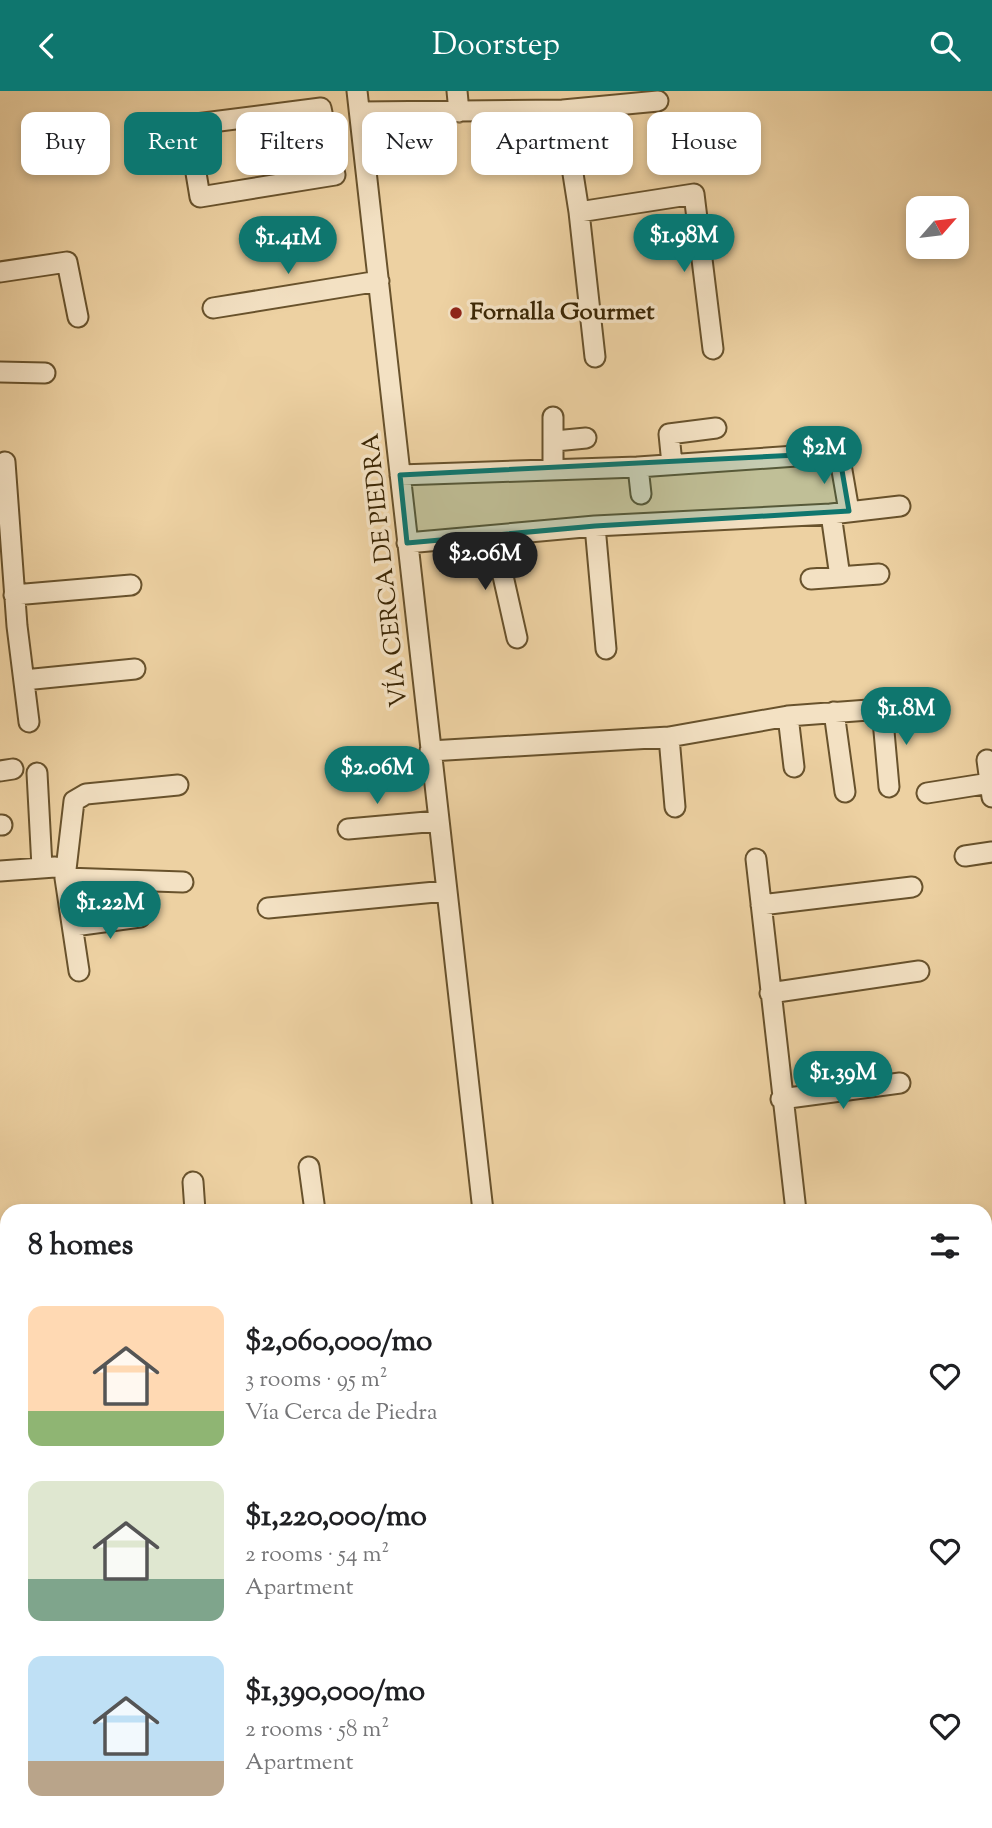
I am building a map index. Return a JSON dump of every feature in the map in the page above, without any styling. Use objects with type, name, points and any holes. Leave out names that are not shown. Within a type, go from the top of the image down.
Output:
[{"type":"street","name":"VÍA CERCA DE PIEDRA","points":[[358,91],[362,132]]},
{"type":"street","points":[[457,91],[459,112]]},
{"type":"street","points":[[360,112],[563,110],[658,101]]},
{"type":"street","points":[[321,108],[333,158],[335,175],[200,197],[188,125],[321,108]]},
{"type":"street","points":[[563,110],[579,212],[595,357]]},
{"type":"street","name":"VÍA CERCA DE PIEDRA","points":[[367,175],[482,1204]]},
{"type":"street","points":[[579,212],[694,194],[713,349]]},
{"type":"street","points":[[0,272],[67,262],[78,317]]},
{"type":"street","points":[[213,308],[379,281]]},
{"type":"street","points":[[0,372],[45,373]]},
{"type":"street","points":[[553,417],[553,469]]},
{"type":"street","points":[[672,464],[669,434],[716,428]]},
{"type":"street","points":[[555,441],[586,438]]},
{"type":"street","points":[[400,475],[638,467],[839,453],[840,577]]},
{"type":"street","points":[[5,462],[14,595],[8,627],[24,680],[29,722]]},
{"type":"street","points":[[638,467],[641,494]]},
{"type":"street","points":[[407,543],[595,526],[840,513],[900,506]]},
{"type":"street","points":[[595,526],[606,649]]},
{"type":"street","points":[[494,536],[517,638]]},
{"type":"street","points":[[811,579],[879,574]]},
{"type":"street","points":[[14,595],[131,585]]},
{"type":"street","points":[[24,680],[135,669]]},
{"type":"street","points":[[430,751],[669,737],[788,716],[882,709],[889,787]]},
{"type":"street","points":[[834,712],[845,792]]},
{"type":"street","points":[[788,716],[794,767]]},
{"type":"street","points":[[669,737],[675,807]]},
{"type":"street","points":[[926,793],[991,790],[987,760]]},
{"type":"street","points":[[37,773],[42,867]]},
{"type":"street","points":[[79,971],[65,872],[74,801],[86,794],[178,785]]},
{"type":"street","points":[[348,829],[438,821]]},
{"type":"street","points":[[965,856],[992,852]]},
{"type":"street","points":[[756,859],[781,1099],[795,1204]]},
{"type":"street","points":[[0,871],[42,867],[65,872],[183,882]]},
{"type":"street","points":[[761,905],[912,887]]},
{"type":"street","points":[[268,908],[446,891]]},
{"type":"street","points":[[74,926],[140,917]]},
{"type":"street","points":[[770,993],[919,971]]},
{"type":"street","points":[[781,1099],[900,1083]]},
{"type":"street","points":[[309,1167],[314,1204]]},
{"type":"street","points":[[193,1182],[195,1204]]},
{"type":"highlighted area","points":[[839,453],[849,511],[595,526],[407,543],[400,475]]},
{"type":"place","name":"Fornalla Gourmet","points":[[456,313]]}]
